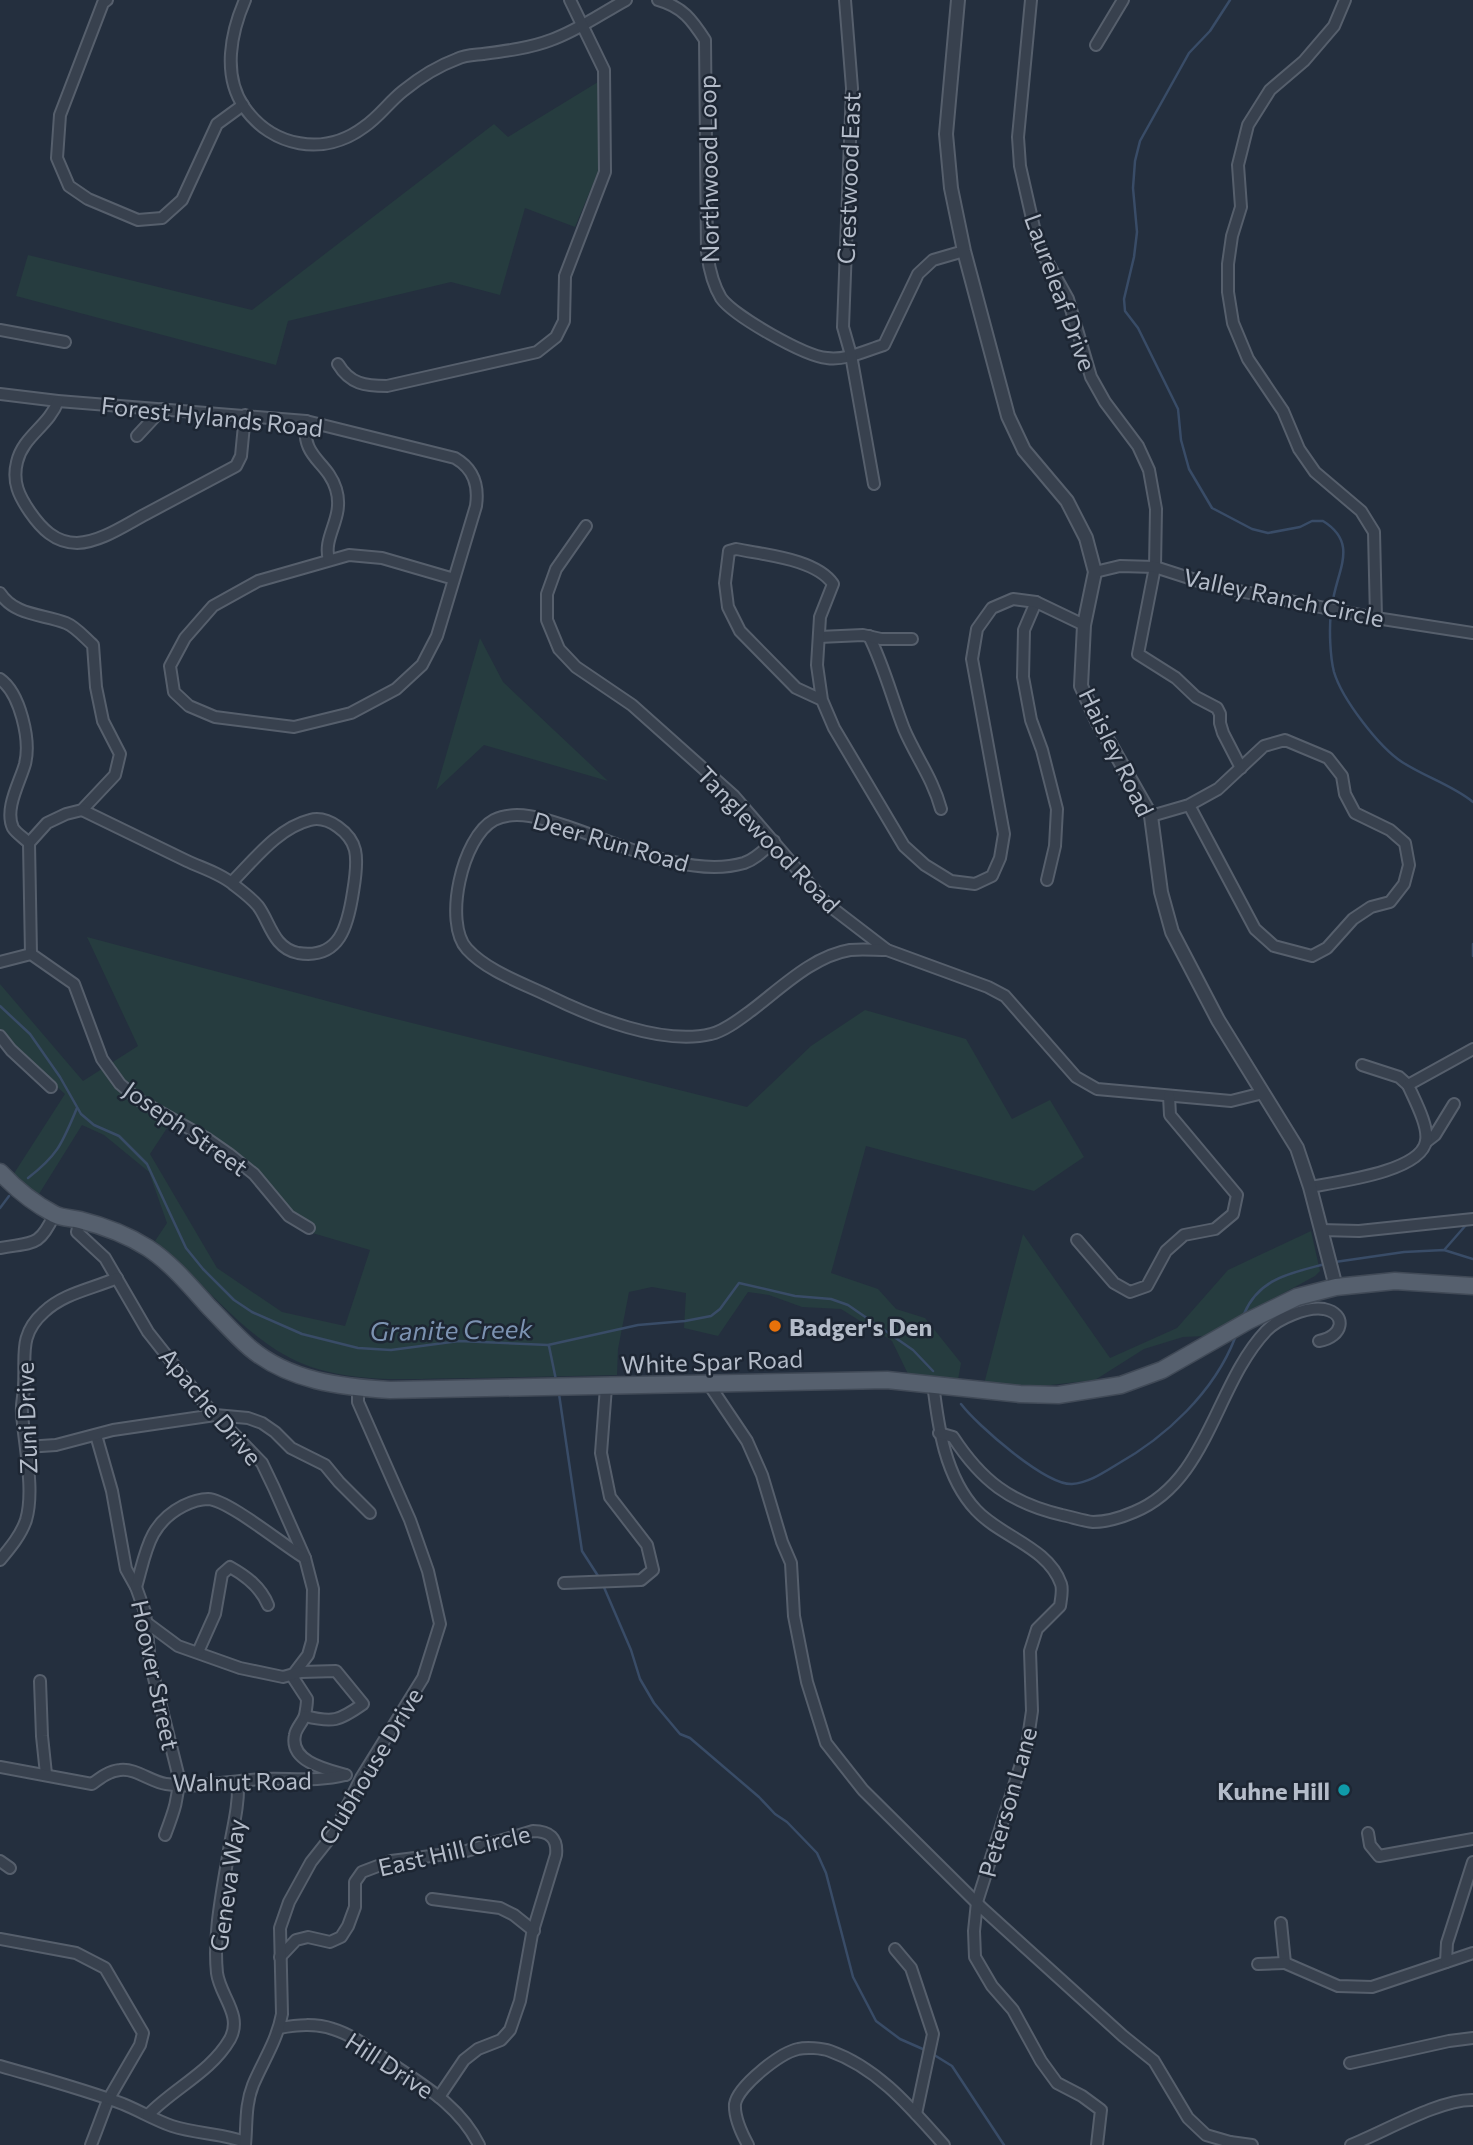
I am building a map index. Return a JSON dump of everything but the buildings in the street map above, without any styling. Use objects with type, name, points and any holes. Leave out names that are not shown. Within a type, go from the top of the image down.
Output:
[{"type":"main road","name":"White Spar Road","points":[[0,1172],[30,1199],[54,1215],[118,1231],[150,1249],[186,1282],[231,1331],[272,1363],[316,1381],[358,1388],[390,1390],[607,1387],[887,1380],[1020,1394],[1058,1395],[1121,1384],[1162,1370],[1248,1321],[1297,1297],[1336,1287],[1395,1281],[1473,1286]]},
{"type":"street","points":[[107,0],[103,3],[60,115],[57,158],[69,186],[88,199],[138,220],[162,218],[182,200],[217,124],[243,106]]},
{"type":"street","points":[[245,0],[234,27],[230,59],[234,82],[243,106],[262,128],[285,141],[308,145],[337,142],[364,128],[402,91],[428,73],[459,58],[514,50],[552,40],[626,0]]},
{"type":"street","points":[[338,364],[346,377],[369,386],[387,386],[537,352],[556,337],[564,321],[565,276],[605,173],[604,70],[570,0]]},
{"type":"street","name":"Northwood Loop","points":[[658,0],[673,4],[691,17],[705,40],[707,252],[710,274],[722,298],[738,315],[809,353],[828,359],[851,355],[884,345],[918,274],[933,260],[964,251]]},
{"type":"street","name":"Crestwood East","points":[[845,0],[852,88],[844,327],[874,484]]},
{"type":"street","name":"Haisley Road","points":[[958,0],[946,134],[951,188],[964,251],[1009,416],[1024,450],[1066,501],[1086,538],[1095,572],[1084,625],[1081,685],[1097,721],[1151,816],[1161,892],[1172,932],[1218,1020],[1297,1148],[1336,1287]]},
{"type":"street","name":"Laureleaf Drive","points":[[1031,0],[1018,137],[1020,166],[1038,245],[1068,299],[1091,377],[1105,402],[1138,446],[1149,470],[1156,509],[1155,568],[1138,654],[1176,678],[1196,697],[1217,708],[1223,733],[1241,768]]},
{"type":"street","points":[[1097,46],[1123,0]]},
{"type":"street","points":[[1345,0],[1334,26],[1304,61],[1270,90],[1248,125],[1238,165],[1241,207],[1232,236],[1228,292],[1233,323],[1248,359],[1283,411],[1299,449],[1315,472],[1361,511],[1374,532],[1376,618]]},
{"type":"street","points":[[0,330],[65,342]]},
{"type":"street","name":"Forest Hylands Road","points":[[0,394],[306,421],[455,458],[471,470],[478,490],[476,506],[437,636],[422,664],[396,689],[351,713],[294,727],[215,717],[189,706],[174,692],[170,666],[185,638],[213,606],[258,581],[349,555],[365,555],[454,579]]},
{"type":"street","points":[[58,401],[54,413],[20,450],[15,479],[18,494],[41,527],[52,536],[77,543],[102,537],[236,466],[242,456],[245,415]]},
{"type":"street","points":[[137,436],[162,409]]},
{"type":"street","points":[[306,421],[306,445],[336,488],[339,511],[330,535],[327,552],[329,559]]},
{"type":"street","name":"Tanglewood Road","points":[[586,526],[556,569],[547,594],[547,620],[559,649],[576,667],[632,705],[734,796],[827,904],[887,950],[988,987],[1005,996],[1076,1077],[1097,1089],[1231,1101],[1263,1093]]},
{"type":"street","points":[[822,700],[796,688],[740,631],[728,607],[725,583],[729,551],[736,549],[803,564],[826,573],[833,583],[820,617],[817,665],[822,700],[834,727],[904,846],[925,865],[951,881],[975,884],[992,876],[1000,858],[1004,834],[972,659],[977,629],[992,608],[1013,600],[1036,602],[1084,625]]},
{"type":"street","name":"Valley Ranch Circle","points":[[1095,572],[1121,566],[1155,568],[1214,586],[1376,618],[1473,633]]},
{"type":"street","points":[[0,593],[6,602],[21,611],[69,624],[93,645],[96,687],[103,721],[120,754],[115,775],[82,810],[47,823],[29,843],[31,954],[0,962]]},
{"type":"street","points":[[1036,602],[1024,630],[1023,677],[1031,720],[1042,750],[1057,809],[1055,846],[1047,880]]},
{"type":"street","points":[[869,636],[905,732],[936,788],[941,809]]},
{"type":"street","points":[[819,637],[912,639]]},
{"type":"street","points":[[0,679],[8,684],[17,698],[26,745],[25,762],[11,805],[13,827],[29,843]]},
{"type":"street","points":[[1151,816],[1189,805],[1217,789],[1264,746],[1285,740],[1328,758],[1342,776],[1345,794],[1355,813],[1390,830],[1405,843],[1409,865],[1404,884],[1390,902],[1371,907],[1353,919],[1327,948],[1312,956],[1273,946],[1255,929],[1189,805]]},
{"type":"street","points":[[82,810],[232,882],[258,907],[279,942],[295,953],[327,950],[348,923],[355,880],[355,850],[347,834],[336,826],[311,820],[287,831],[232,882]]},
{"type":"street","name":"Deer Run Road","points":[[774,841],[760,855],[745,863],[712,867],[657,857],[541,818],[516,816],[495,820],[485,828],[466,856],[462,867],[456,925],[465,947],[484,963],[552,998],[623,1026],[682,1037],[713,1034],[743,1016],[818,961],[850,950],[887,950]]},
{"type":"street","name":"Joseph Street","points":[[31,954],[74,984],[102,1059],[120,1084],[139,1100],[229,1154],[254,1174],[289,1216],[309,1228]]},
{"type":"street","points":[[0,1036],[11,1050],[51,1087]]},
{"type":"street","points":[[1408,1085],[1473,1049]]},
{"type":"street","points":[[1362,1065],[1399,1077],[1408,1085],[1421,1114],[1426,1142]]},
{"type":"street","points":[[1077,1240],[1114,1283],[1130,1292],[1147,1286],[1166,1251],[1184,1235],[1215,1230],[1233,1214],[1237,1195],[1170,1115],[1169,1096]]},
{"type":"street","points":[[1310,1187],[1396,1167],[1414,1157],[1435,1135],[1454,1104]]},
{"type":"street","points":[[0,1248],[35,1241],[46,1234],[54,1215]]},
{"type":"street","points":[[1321,1230],[1359,1231],[1473,1219]]},
{"type":"street","name":"Apache Drive","points":[[80,1220],[77,1232],[105,1258],[148,1332],[215,1415],[262,1463],[305,1558],[313,1589],[312,1641],[308,1655],[292,1675]]},
{"type":"street","name":"Zuni Drive","points":[[0,1560],[15,1543],[26,1519],[29,1488],[21,1409],[24,1387],[23,1354],[28,1330],[44,1311],[55,1304],[80,1290],[117,1278]]},
{"type":"street","points":[[939,1433],[953,1437],[970,1463],[1005,1494],[1050,1512],[1092,1522],[1114,1521],[1147,1507],[1177,1484],[1252,1346],[1272,1325],[1307,1311],[1324,1309],[1339,1319],[1340,1326],[1337,1334],[1319,1341]]},
{"type":"street","points":[[708,1383],[747,1441],[762,1475],[791,1563],[796,1629],[807,1682],[826,1743],[863,1790],[977,1902],[1123,2036],[1154,2060],[1188,2118],[1206,2135],[1231,2143],[1252,2145]]},
{"type":"street","name":"Peterson Lane","points":[[933,1383],[939,1433],[959,1484],[976,1509],[1050,1564],[1062,1586],[1060,1606],[1037,1629],[1030,1651],[1032,1711],[1027,1745],[977,1902],[975,1957],[992,1986],[1013,2010],[1041,2061],[1057,2083],[1101,2110],[1097,2145]]},
{"type":"street","points":[[564,1583],[641,1580],[653,1570],[647,1545],[610,1497],[601,1453],[607,1387]]},
{"type":"street","name":"Clubhouse Drive","points":[[245,2143],[252,2087],[279,2028],[282,2014],[280,1928],[289,1902],[311,1862],[334,1833],[360,1778],[424,1678],[440,1624],[428,1571],[410,1520],[358,1402],[358,1388]]},
{"type":"street","points":[[26,1447],[56,1445],[96,1435],[215,1415],[248,1418],[275,1432],[291,1448],[325,1465],[370,1513]]},
{"type":"street","name":"Hoover Street","points":[[96,1435],[112,1490],[126,1569],[136,1587],[147,1623],[150,1662],[179,1785],[175,1810],[165,1835]]},
{"type":"street","points":[[136,1587],[155,1529],[166,1515],[192,1501],[211,1499],[242,1515],[305,1558]]},
{"type":"street","points":[[198,1652],[215,1614],[222,1574],[229,1567],[243,1574],[263,1593],[268,1605]]},
{"type":"street","points":[[147,1623],[169,1641],[240,1668],[283,1677],[301,1672],[336,1671],[363,1704],[335,1721],[305,1716]]},
{"type":"street","points":[[292,1675],[307,1699],[305,1716],[294,1735],[296,1746],[303,1758],[324,1769],[346,1775]]},
{"type":"street","points":[[40,1681],[46,1774]]},
{"type":"street","name":"Walnut Road","points":[[0,1767],[92,1784],[106,1774],[122,1769],[163,1784],[179,1785],[261,1779],[326,1780],[346,1775],[360,1778]]},
{"type":"street","name":"Geneva Way","points":[[148,2115],[161,2101],[204,2071],[232,2036],[234,2016],[220,1989],[217,1973],[218,1935],[237,1811],[237,1782]]},
{"type":"street","name":"East Hill Circle","points":[[280,1957],[296,1940],[308,1937],[330,1942],[341,1937],[355,1907],[355,1882],[362,1872],[391,1861],[463,1852],[521,1833],[542,1831],[554,1839],[557,1847],[553,1868],[534,1931],[520,2001],[510,2030],[501,2040],[478,2049],[464,2060],[439,2097]]},
{"type":"street","points":[[1368,1833],[1370,1845],[1379,1856],[1473,1839]]},
{"type":"street","points":[[1446,1962],[1447,1943],[1473,1862]]},
{"type":"street","points":[[432,1899],[500,1909],[534,1931]]},
{"type":"street","points":[[1281,1923],[1285,1963]]},
{"type":"street","points":[[0,1938],[76,1953],[105,1968],[144,2033],[140,2045],[108,2099],[91,2145]]},
{"type":"street","points":[[895,1949],[911,1968],[933,2034],[916,2114]]},
{"type":"street","points":[[1258,1964],[1285,1963],[1338,1986],[1371,1987],[1473,1953]]},
{"type":"street","name":"Hill Drive","points":[[279,2028],[304,2024],[333,2029],[366,2046],[454,2110],[479,2145]]},
{"type":"street","points":[[1350,2063],[1473,2038]]},
{"type":"street","points":[[748,2145],[740,2130],[735,2105],[745,2085],[797,2049],[826,2049],[858,2063],[901,2097],[944,2145]]},
{"type":"street","points":[[0,2066],[108,2099],[172,2126],[225,2135],[245,2143]]},
{"type":"street","points":[[1351,2145],[1440,2105],[1473,2100]]},
{"type":"green space","points":[[598,82],[598,172],[575,227],[525,208],[500,295],[451,282],[288,321],[276,365],[16,296],[28,255],[252,310],[494,124],[508,137]]},
{"type":"green space","points":[[480,638],[503,682],[608,781],[484,745],[436,790]]},
{"type":"green space","points":[[87,937],[372,1013],[747,1107],[811,1046],[865,1010],[966,1039],[1012,1119],[1050,1100],[1084,1157],[1034,1191],[866,1146],[831,1273],[878,1289],[896,1309],[925,1318],[961,1363],[958,1380],[908,1374],[892,1341],[841,1309],[802,1307],[769,1295],[748,1292],[718,1336],[684,1328],[686,1293],[652,1287],[629,1292],[618,1349],[617,1375],[400,1379],[351,1376],[305,1365],[265,1342],[232,1315],[155,1241],[167,1223],[149,1172],[104,1135],[82,1125],[39,1194],[13,1175],[65,1094],[12,1047],[0,1030],[0,984],[83,1081],[138,1046]],"holes":[[[169,1125],[204,1141],[251,1176],[309,1232],[370,1250],[345,1326],[282,1312],[217,1268],[150,1154]]]},
{"type":"green space","points":[[1311,1231],[1320,1271],[1315,1276],[1205,1336],[1183,1337],[1144,1349],[1095,1380],[1042,1386],[984,1384],[1023,1234],[1110,1358],[1177,1328],[1228,1270]]},
{"type":"waterway","points":[[1230,0],[1210,31],[1189,53],[1140,141],[1133,188],[1137,232],[1124,299],[1125,311],[1138,328],[1178,409],[1181,440],[1189,469],[1212,508],[1252,529],[1268,533],[1300,527],[1312,521],[1323,521],[1341,539],[1343,559],[1332,606]]},
{"type":"waterway","points":[[1331,613],[1330,642],[1334,672],[1362,722],[1402,762],[1473,802]]},
{"type":"waterway","points":[[1473,944],[1473,956]]},
{"type":"waterway","name":"Granite Creek","points":[[0,1006],[30,1034],[60,1077],[81,1114],[94,1125],[119,1136],[147,1164],[186,1248],[203,1269],[234,1300],[252,1312],[302,1334],[358,1348],[391,1350],[459,1341],[548,1345],[638,1325],[711,1316],[720,1309],[739,1283],[795,1296],[831,1299],[848,1305],[913,1350],[933,1371]]},
{"type":"waterway","points":[[28,1178],[47,1162],[58,1147],[77,1108]]},
{"type":"waterway","points":[[0,1208],[9,1196]]},
{"type":"waterway","points":[[1445,1249],[1466,1225]]},
{"type":"waterway","name":"Granite Creek","points":[[1335,1262],[1404,1252],[1444,1250],[1473,1259]]},
{"type":"waterway","name":"Granite Creek","points":[[1244,1314],[1250,1302],[1267,1285],[1288,1274],[1325,1264]]},
{"type":"waterway","name":"Granite Creek","points":[[961,1404],[981,1426],[1029,1465],[1060,1482],[1084,1482],[1135,1454],[1170,1427],[1215,1377],[1235,1338]]},
{"type":"waterway","points":[[549,1346],[556,1380]]},
{"type":"waterway","points":[[559,1394],[582,1551],[600,1579]]},
{"type":"waterway","points":[[603,1585],[631,1650],[640,1679],[654,1703],[680,1734],[690,1738],[759,1797],[817,1853],[826,1873],[853,1977],[876,2021],[900,2039],[925,2050]]},
{"type":"waterway","points":[[931,2053],[952,2066],[1004,2145]]},
{"type":"place","name":"Badger's Den","points":[[775,1326]]},
{"type":"place","name":"Kuhne Hill","points":[[1344,1790]]}]
